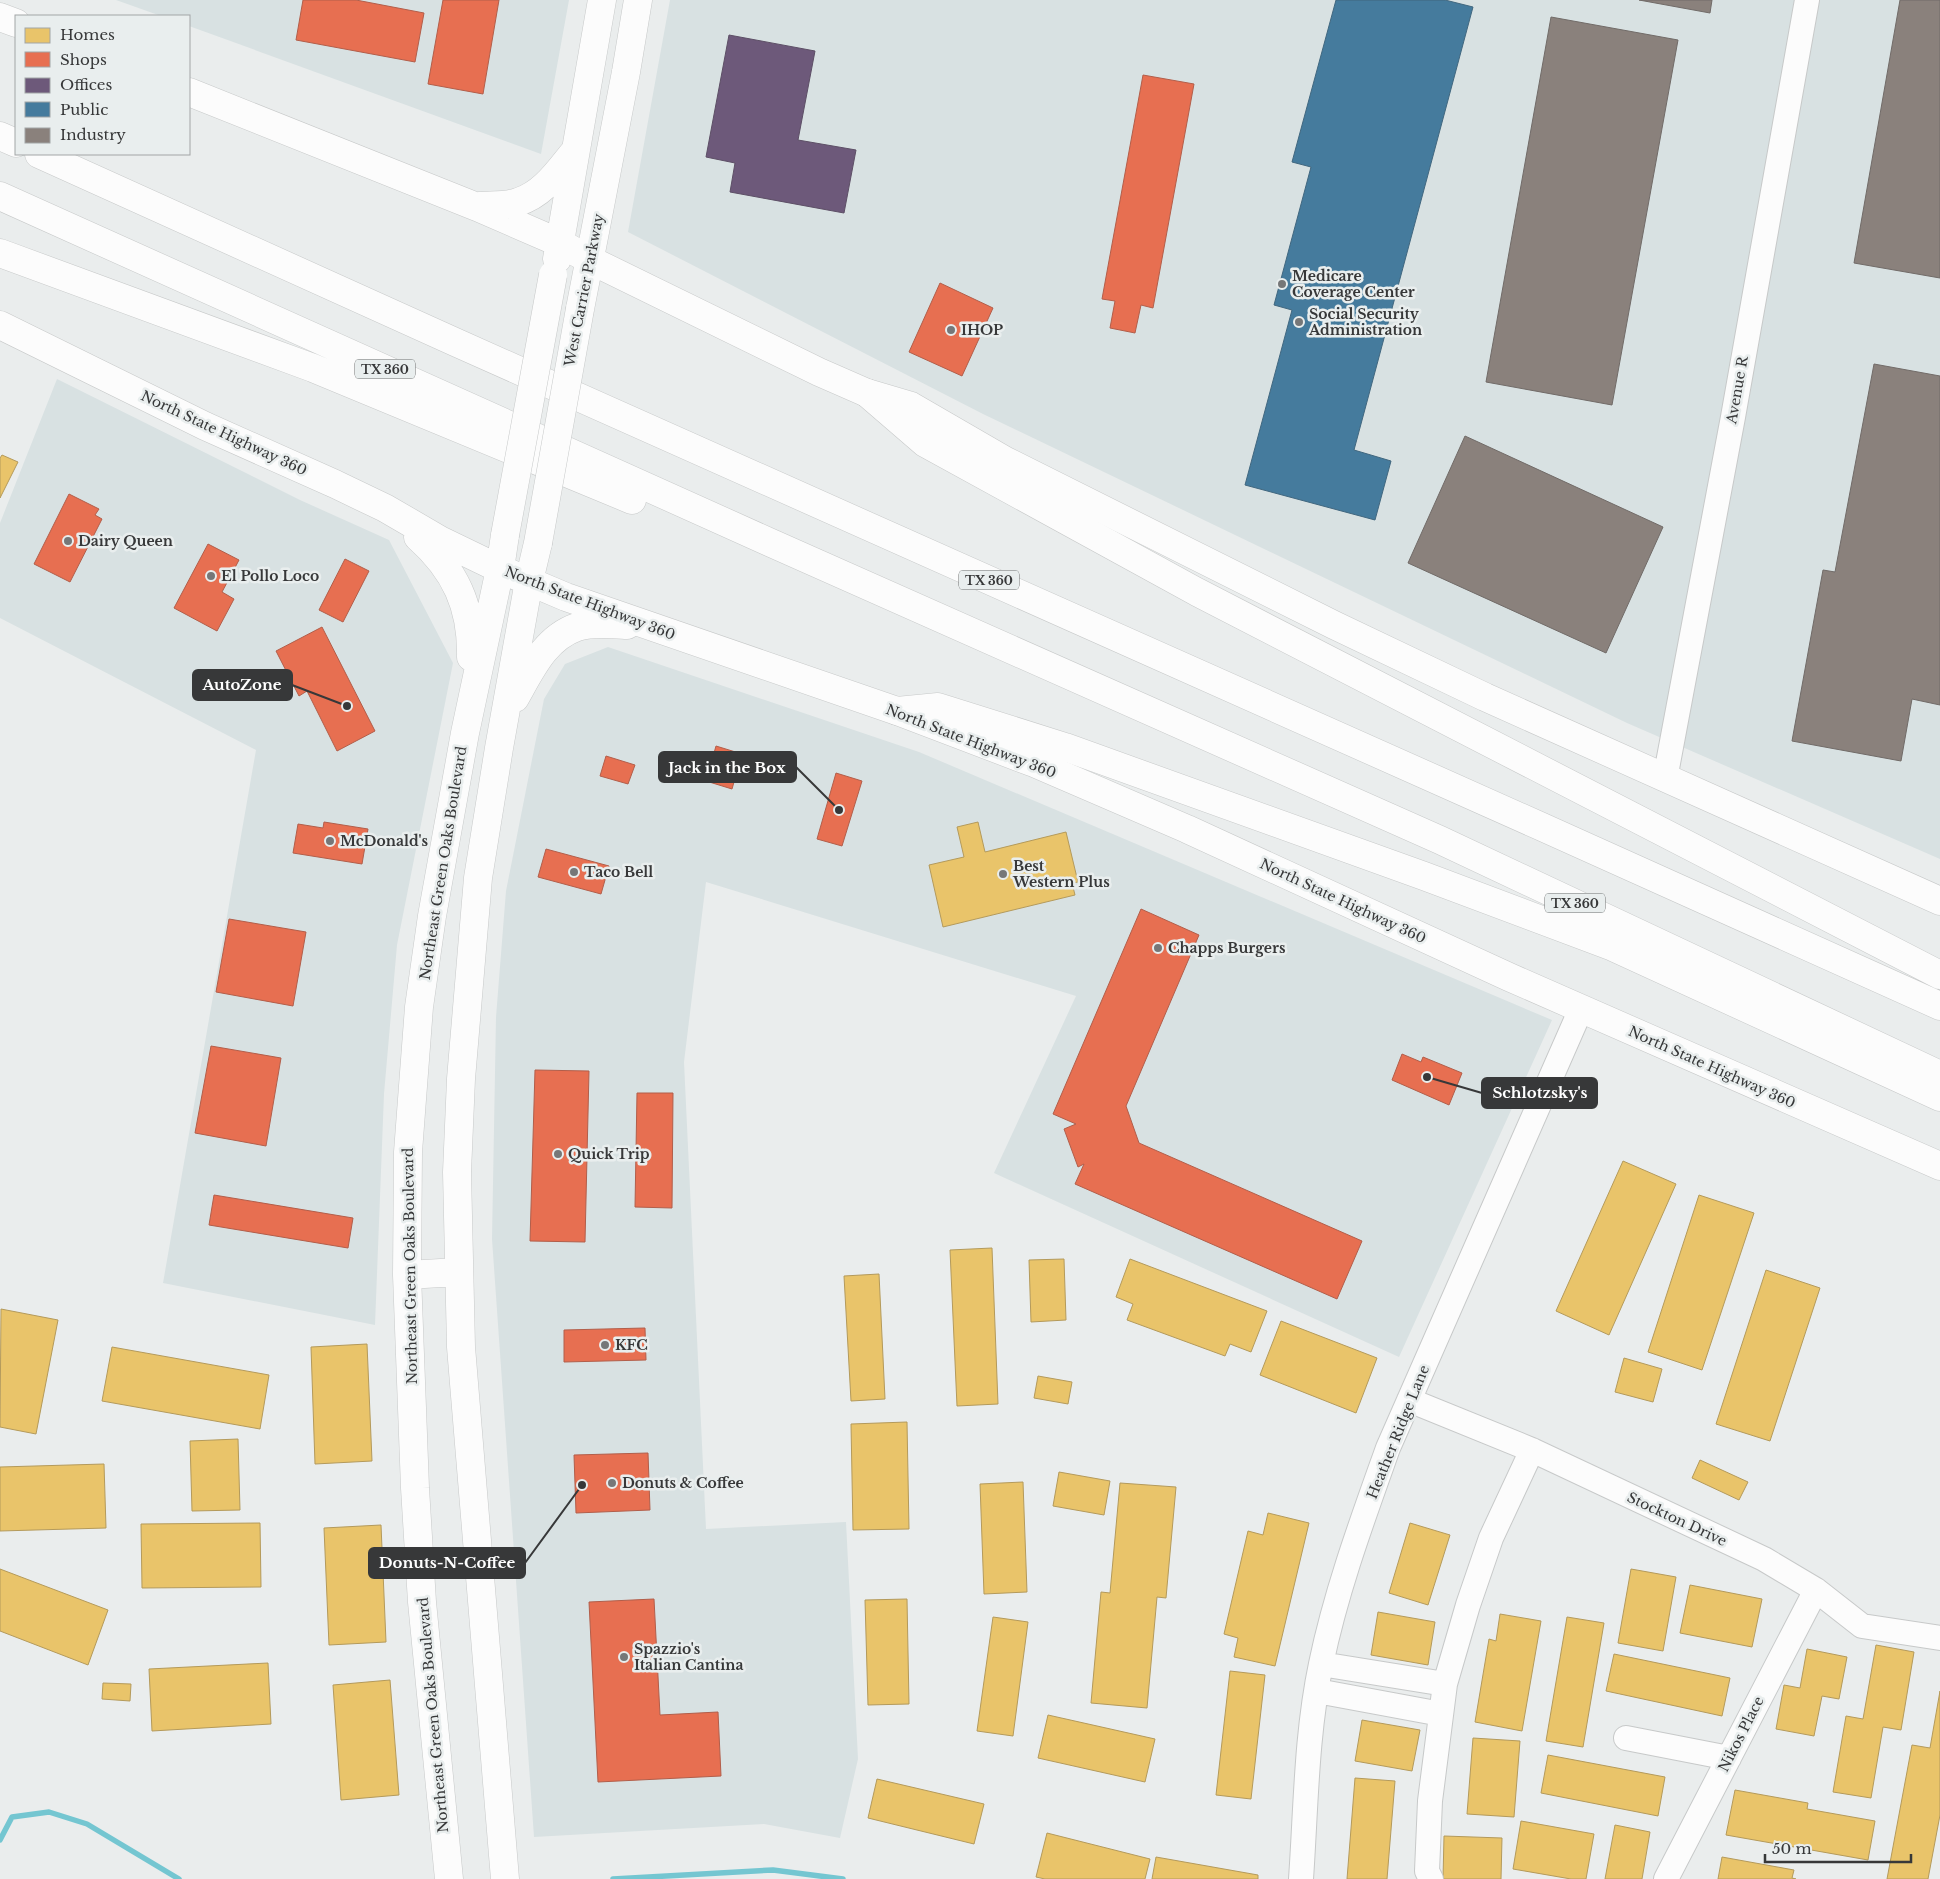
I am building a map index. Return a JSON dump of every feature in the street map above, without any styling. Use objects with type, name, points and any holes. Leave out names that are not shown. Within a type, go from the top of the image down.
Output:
[{"type":"main road","points":[[500,569],[560,243],[602,0]]},
{"type":"main road","name":"West Carrier Parkway","points":[[529,581],[538,543],[638,0]]},
{"type":"main road","points":[[0,17],[15,23]]},
{"type":"main road","points":[[190,92],[477,207],[560,243],[590,260],[819,372],[868,393],[911,406],[1006,461],[1334,625],[1485,698],[1940,901]]},
{"type":"main road","points":[[0,136],[15,144]]},
{"type":"main road","points":[[477,207],[517,202],[533,196],[549,183],[576,150]]},
{"type":"main road","name":"TX 360","points":[[41,155],[1940,1006]]},
{"type":"main road","name":"TX 360","points":[[0,196],[769,542],[1440,840],[1940,1075]]},
{"type":"main road","points":[[0,253],[313,368],[704,530],[769,542]]},
{"type":"main road","name":"North State Highway 360","points":[[0,325],[204,426],[328,480],[385,508],[440,540],[500,569],[566,597],[897,711],[1034,763],[1187,829],[1581,1009],[1940,1166]]},
{"type":"main road","points":[[868,393],[925,443],[1197,592],[1940,975]]},
{"type":"main road","points":[[385,508],[436,553],[458,586],[468,614],[471,644],[470,706]]},
{"type":"main road","name":"Northeast Green Oaks Boulevard","points":[[449,1879],[422,1602],[415,1488],[407,1275],[408,1152],[419,1007],[450,809],[500,569]]},
{"type":"main road","points":[[505,1879],[460,1347],[458,1172],[461,1079],[479,868],[529,581]]},
{"type":"main road","points":[[506,714],[542,652],[562,634],[579,626],[604,624],[644,625]]},
{"type":"main road","points":[[897,711],[938,707],[1065,747],[1424,876],[1613,947],[1940,1097]]},
{"type":"main road","points":[[407,1275],[458,1272]]},
{"type":"street","name":"Avenue R","points":[[1665,779],[1734,409],[1807,0]]},
{"type":"street","name":"Heather Ridge Lane","points":[[1301,1879],[1312,1721],[1316,1691],[1333,1616],[1369,1500],[1388,1448],[1581,1009]]},
{"type":"street","name":"Stockton Drive","points":[[1409,1400],[1532,1450],[1764,1559],[1816,1590],[1862,1626],[1940,1638]]},
{"type":"street","points":[[1431,1879],[1426,1871],[1430,1801],[1445,1684],[1467,1608],[1491,1538],[1532,1450]]},
{"type":"street","name":"Nikos Place","points":[[1666,1879],[1816,1590]]},
{"type":"street","points":[[1321,1664],[1445,1684]]},
{"type":"street","points":[[1316,1691],[1439,1725]]},
{"type":"street","points":[[1626,1738],[1729,1758]]},
{"type":"shaded area","points":[[116,0],[569,0],[541,154],[190,26],[190,15],[158,15]]},
{"type":"shaded area","points":[[670,0],[1940,0],[1940,859],[1627,723],[983,414],[628,232]]},
{"type":"shaded area","points":[[57,379],[300,500],[389,540],[453,663],[397,945],[384,1094],[375,1325],[163,1283],[256,750],[0,618],[0,523]]},
{"type":"shaded area","points":[[608,647],[919,752],[1552,1020],[1399,1357],[994,1173],[1076,996],[706,882],[684,1062],[706,1529],[846,1522],[858,1759],[840,1838],[764,1824],[534,1837],[492,1239],[496,1017],[506,891],[544,699],[565,664]]},
{"type":"building: Homes","points":[[2,455],[18,462],[0,498],[0,458]]},
{"type":"building: Homes","name":"Best Western Plus","points":[[978,822],[985,852],[1066,832],[1078,882],[1072,883],[1075,895],[943,927],[929,865],[964,857],[957,827]]},
{"type":"building: Homes","points":[[1623,1161],[1676,1184],[1609,1335],[1556,1311]]},
{"type":"building: Homes","points":[[1699,1195],[1754,1213],[1702,1370],[1648,1352]]},
{"type":"building: Homes","points":[[992,1248],[998,1404],[957,1406],[950,1250]]},
{"type":"building: Homes","points":[[1064,1259],[1066,1320],[1031,1322],[1029,1260]]},
{"type":"building: Homes","points":[[1130,1259],[1267,1311],[1251,1352],[1230,1344],[1225,1356],[1127,1320],[1133,1304],[1116,1297]]},
{"type":"building: Homes","points":[[1766,1270],[1820,1288],[1770,1441],[1716,1424]]},
{"type":"building: Homes","points":[[879,1274],[885,1399],[851,1401],[844,1276]]},
{"type":"building: Homes","points":[[1,1309],[58,1320],[36,1434],[0,1427]]},
{"type":"building: Homes","points":[[1281,1321],[1377,1358],[1356,1413],[1260,1375]]},
{"type":"building: Homes","points":[[367,1344],[372,1461],[315,1464],[311,1347]]},
{"type":"building: Homes","points":[[112,1347],[269,1375],[260,1429],[102,1401]]},
{"type":"building: Homes","points":[[1624,1358],[1662,1369],[1653,1402],[1615,1392]]},
{"type":"building: Homes","points":[[1038,1376],[1072,1382],[1068,1404],[1034,1398]]},
{"type":"building: Homes","points":[[907,1422],[909,1529],[853,1530],[851,1424]]},
{"type":"building: Homes","points":[[238,1439],[240,1510],[192,1511],[190,1441]]},
{"type":"building: Homes","points":[[1700,1460],[1748,1482],[1739,1500],[1692,1478]]},
{"type":"building: Homes","points":[[104,1464],[106,1528],[0,1531],[0,1467]]},
{"type":"building: Homes","points":[[1059,1472],[1110,1481],[1104,1515],[1053,1506]]},
{"type":"building: Homes","points":[[1023,1482],[1027,1592],[984,1594],[980,1484]]},
{"type":"building: Homes","points":[[1120,1483],[1176,1487],[1166,1598],[1157,1597],[1147,1708],[1091,1703],[1101,1592],[1110,1593]]},
{"type":"building: Homes","points":[[1268,1513],[1309,1523],[1275,1666],[1234,1657],[1238,1638],[1224,1634],[1248,1531],[1263,1535]]},
{"type":"building: Homes","points":[[260,1523],[261,1587],[142,1588],[141,1524]]},
{"type":"building: Homes","points":[[1410,1523],[1450,1535],[1428,1605],[1389,1593]]},
{"type":"building: Homes","points":[[381,1525],[386,1642],[329,1645],[324,1528]]},
{"type":"building: Homes","points":[[0,1569],[108,1610],[88,1665],[0,1631]]},
{"type":"building: Homes","points":[[1631,1569],[1676,1577],[1663,1651],[1618,1643]]},
{"type":"building: Homes","points":[[1690,1585],[1762,1599],[1752,1647],[1680,1633]]},
{"type":"building: Homes","points":[[907,1599],[909,1704],[868,1705],[865,1600]]},
{"type":"building: Homes","points":[[1378,1612],[1435,1622],[1428,1665],[1371,1655]]},
{"type":"building: Homes","points":[[1500,1614],[1541,1621],[1522,1731],[1475,1722],[1489,1639],[1496,1641]]},
{"type":"building: Homes","points":[[993,1617],[1028,1622],[1013,1736],[977,1731]]},
{"type":"building: Homes","points":[[1567,1617],[1604,1623],[1583,1747],[1546,1741]]},
{"type":"building: Homes","points":[[1876,1645],[1914,1652],[1901,1730],[1883,1727],[1871,1798],[1833,1792],[1846,1716],[1863,1719]]},
{"type":"building: Homes","points":[[1807,1649],[1847,1657],[1839,1699],[1822,1696],[1814,1736],[1776,1729],[1784,1685],[1800,1688]]},
{"type":"building: Homes","points":[[1614,1654],[1730,1678],[1722,1716],[1606,1691]]},
{"type":"building: Homes","points":[[268,1663],[271,1724],[152,1731],[149,1669]]},
{"type":"building: Homes","points":[[1230,1671],[1265,1675],[1251,1799],[1216,1795]]},
{"type":"building: Homes","points":[[390,1680],[399,1795],[341,1800],[333,1685]]},
{"type":"building: Homes","points":[[103,1683],[131,1684],[130,1701],[102,1699]]},
{"type":"building: Homes","points":[[1940,1691],[1940,1815],[1928,1879],[1887,1879],[1912,1745],[1930,1748]]},
{"type":"building: Homes","points":[[1048,1715],[1155,1739],[1145,1782],[1038,1758]]},
{"type":"building: Homes","points":[[1362,1720],[1420,1730],[1412,1771],[1355,1761]]},
{"type":"building: Homes","points":[[1473,1738],[1520,1741],[1514,1817],[1467,1814]]},
{"type":"building: Homes","points":[[1548,1755],[1665,1777],[1658,1816],[1541,1793]]},
{"type":"building: Homes","points":[[1355,1778],[1395,1781],[1387,1879],[1347,1879]]},
{"type":"building: Homes","points":[[877,1779],[984,1804],[974,1844],[868,1818]]},
{"type":"building: Homes","points":[[1735,1790],[1808,1803],[1807,1809],[1875,1821],[1868,1860],[1726,1835]]},
{"type":"building: Homes","points":[[1521,1821],[1594,1834],[1586,1879],[1571,1879],[1513,1869]]},
{"type":"building: Homes","points":[[1615,1825],[1650,1832],[1642,1879],[1605,1879]]},
{"type":"building: Homes","points":[[1047,1833],[1150,1859],[1145,1879],[1045,1879],[1036,1877]]},
{"type":"building: Homes","points":[[1444,1836],[1502,1838],[1501,1879],[1443,1879]]},
{"type":"building: Homes","points":[[1156,1857],[1258,1875],[1258,1879],[1152,1879]]},
{"type":"building: Homes","points":[[1722,1857],[1794,1870],[1792,1878],[1796,1879],[1718,1879]]},
{"type":"building: Shops","points":[[303,0],[356,0],[424,13],[415,62],[296,40]]},
{"type":"building: Shops","points":[[443,0],[499,0],[483,94],[428,84]]},
{"type":"building: Shops","points":[[1143,75],[1194,84],[1153,308],[1141,305],[1135,333],[1110,328],[1115,301],[1102,299]]},
{"type":"building: Shops","name":"IHOP","points":[[940,283],[993,308],[962,376],[909,352]]},
{"type":"building: Shops","name":"Dairy Queen","points":[[69,494],[99,509],[95,515],[102,519],[70,582],[34,564]]},
{"type":"building: Shops","name":"El Pollo Loco","points":[[208,544],[239,560],[222,592],[234,599],[217,631],[174,608]]},
{"type":"building: Shops","points":[[345,559],[369,571],[343,622],[319,610]]},
{"type":"building: Shops","points":[[322,627],[375,731],[337,751],[307,691],[299,696],[276,651]]},
{"type":"building: Shops","points":[[716,746],[742,754],[732,789],[706,781]]},
{"type":"building: Shops","points":[[606,756],[635,765],[628,784],[600,776]]},
{"type":"building: Shops","points":[[836,773],[862,781],[842,846],[817,839]]},
{"type":"building: Shops","name":"McDonald's","points":[[324,822],[368,829],[362,864],[293,853],[298,824],[323,828]]},
{"type":"building: Shops","name":"Taco Bell","points":[[546,849],[609,866],[601,894],[538,877]]},
{"type":"building: Shops","points":[[1141,909],[1199,935],[1126,1106],[1139,1143],[1362,1241],[1337,1299],[1075,1184],[1084,1164],[1078,1167],[1064,1129],[1076,1124],[1053,1114]]},
{"type":"building: Shops","points":[[229,919],[306,932],[293,1006],[216,992]]},
{"type":"building: Shops","points":[[211,1046],[281,1058],[266,1146],[195,1133]]},
{"type":"building: Shops","points":[[1402,1054],[1421,1062],[1423,1057],[1462,1073],[1449,1105],[1392,1080]]},
{"type":"building: Shops","points":[[535,1070],[589,1071],[585,1242],[530,1241]]},
{"type":"building: Shops","points":[[637,1093],[673,1093],[672,1208],[635,1207]]},
{"type":"building: Shops","points":[[214,1195],[353,1218],[348,1248],[209,1225]]},
{"type":"building: Shops","name":"KFC","points":[[645,1328],[646,1360],[564,1362],[564,1330]]},
{"type":"building: Shops","name":"Donuts & Coffee","points":[[648,1453],[650,1510],[576,1513],[574,1455]]},
{"type":"building: Shops","name":"Spazzio's Italian Cantina","points":[[654,1599],[660,1715],[718,1712],[721,1776],[598,1782],[589,1602]]},
{"type":"building: Offices","points":[[729,35],[815,51],[798,140],[856,150],[844,213],[730,192],[735,163],[706,157]]},
{"type":"building: Public","points":[[1336,0],[1445,0],[1473,7],[1354,450],[1391,461],[1375,520],[1245,485],[1292,310],[1274,305],[1311,167],[1292,162]]},
{"type":"building: Industry","points":[[1639,0],[1712,0],[1710,13]]},
{"type":"building: Industry","points":[[1900,0],[1940,0],[1940,278],[1854,263]]},
{"type":"building: Industry","points":[[1551,17],[1678,40],[1612,405],[1486,382]]},
{"type":"building: Industry","points":[[1874,364],[1940,376],[1940,705],[1912,699],[1901,761],[1792,741],[1823,570],[1835,572]]},
{"type":"building: Industry","points":[[1465,436],[1663,527],[1606,653],[1408,563]]},
{"type":"waterway","points":[[0,1840],[12,1817],[49,1812],[87,1824],[179,1879]]},
{"type":"waterway","points":[[613,1879],[773,1870],[843,1879]]},
{"type":"place","name":"Medicare Coverage Center","points":[[1282,284]]},
{"type":"place","name":"Social Security Administration","points":[[1299,322]]},
{"type":"place","name":"IHOP","points":[[951,330]]},
{"type":"place","name":"Dairy Queen","points":[[68,541]]},
{"type":"place","name":"El Pollo Loco","points":[[211,576]]},
{"type":"place","name":"AutoZone","points":[[347,706]]},
{"type":"place","name":"Jack in the Box","points":[[839,810]]},
{"type":"place","name":"McDonald's","points":[[330,841]]},
{"type":"place","name":"Taco Bell","points":[[574,872]]},
{"type":"place","name":"Best Western Plus","points":[[1003,874]]},
{"type":"place","name":"Chapps Burgers","points":[[1158,948]]},
{"type":"place","name":"Schlotzsky's","points":[[1427,1077]]},
{"type":"place","name":"Quick Trip","points":[[558,1154]]},
{"type":"place","name":"KFC","points":[[605,1345]]},
{"type":"place","name":"Donuts & Coffee","points":[[612,1483]]},
{"type":"place","name":"Donuts-N-Coffee","points":[[582,1485]]},
{"type":"place","name":"Spazzio's Italian Cantina","points":[[624,1657]]}]
